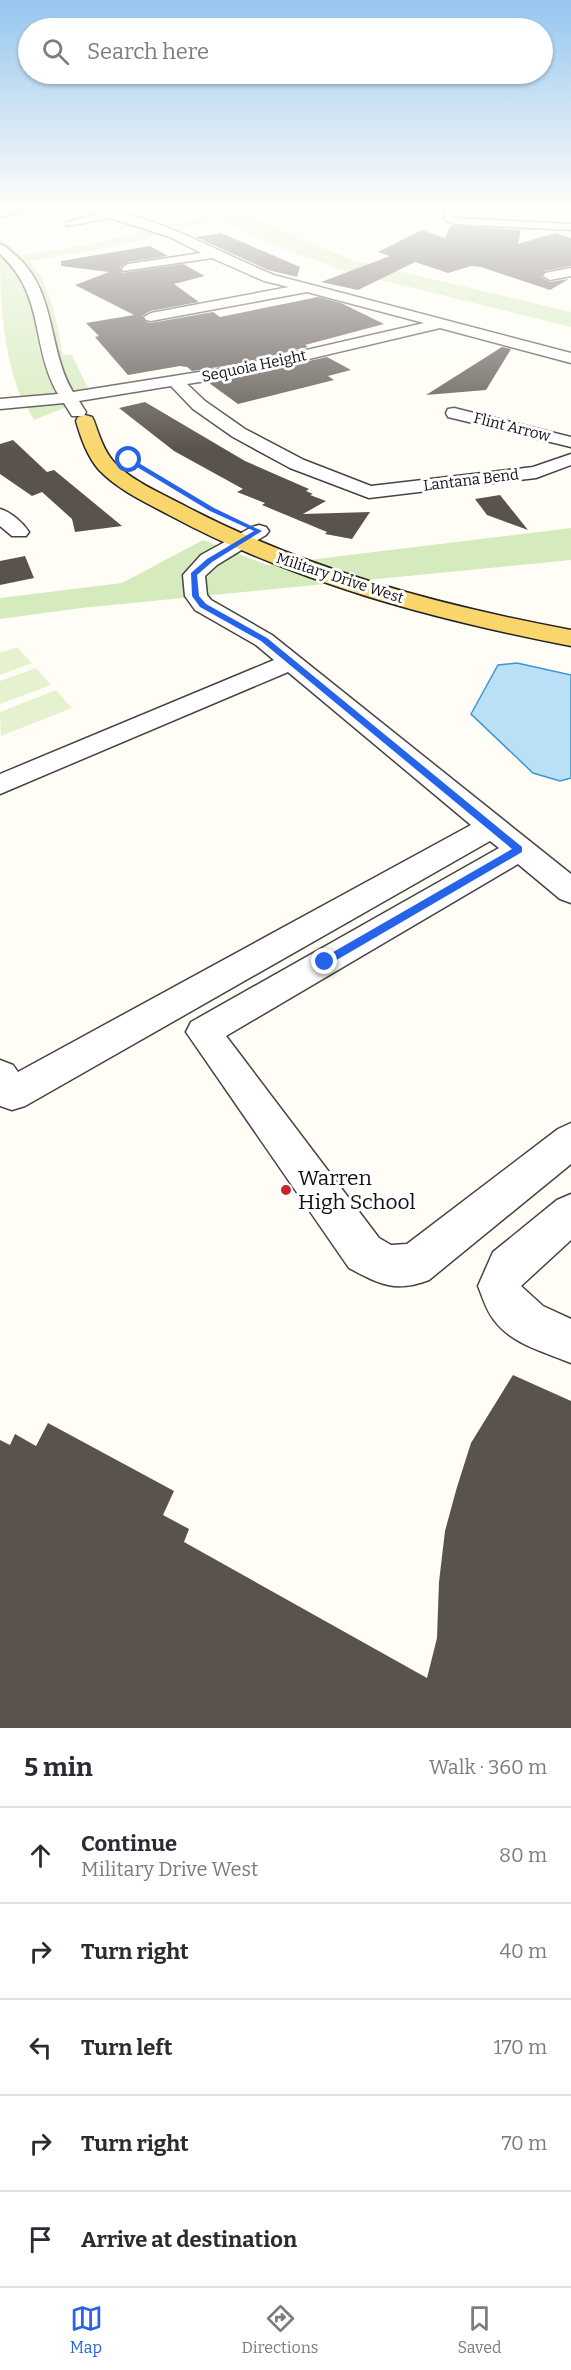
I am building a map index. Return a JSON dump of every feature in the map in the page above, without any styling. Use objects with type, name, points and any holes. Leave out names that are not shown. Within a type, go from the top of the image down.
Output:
[{"type":"main road","name":"Military Drive West","points":[[85,421],[129,460],[296,564],[399,598],[522,629],[571,638]]},
{"type":"main road","name":"Military Drive West","points":[[250,537],[294,546],[411,584],[528,613],[571,620]]},
{"type":"street","name":"Military Drive West","points":[[35,290],[52,362],[69,398],[85,421]]},
{"type":"street","points":[[151,317],[303,290]]},
{"type":"street","points":[[308,290],[571,358]]},
{"type":"street","name":"Sequoia Height","points":[[0,404],[69,398],[237,371],[438,324]]},
{"type":"street","name":"Lantana Bend","points":[[175,381],[199,405],[239,433],[297,464],[369,492],[536,472],[571,459]]},
{"type":"street","name":"Sequoia Height","points":[[0,416],[69,398]]},
{"type":"street","name":"Flint Arrow","points":[[454,413],[571,442]]},
{"type":"street","points":[[0,515],[9,533]]},
{"type":"street","points":[[250,537],[209,561],[194,575],[195,596],[203,605],[264,640],[571,891]]},
{"type":"street","points":[[0,785],[291,662]]},
{"type":"street","points":[[0,1076],[12,1094],[491,827]]},
{"type":"street","points":[[519,850],[202,1032],[364,1253],[388,1266],[414,1265],[571,1142]]},
{"type":"street","points":[[571,1214],[508,1267],[499,1286],[504,1302],[525,1321],[571,1341]]},
{"type":"green space","points":[[1,290],[46,290],[63,355],[72,355],[92,397],[34,420],[19,391],[12,369]]},
{"type":"green space","points":[[420,290],[477,290],[571,312],[571,327]]},
{"type":"green space","points":[[571,528],[571,560],[81,608],[0,619],[0,598],[122,583],[203,540],[267,565]]},
{"type":"green space","points":[[17,647],[32,663],[0,675],[0,653]]},
{"type":"green space","points":[[36,668],[51,685],[0,704],[0,681]]},
{"type":"green space","points":[[56,690],[72,708],[1,736],[0,712]]},
{"type":"water","points":[[517,663],[571,675],[571,778],[560,781],[533,773],[471,714],[498,665]]},
{"type":"building","points":[[84,290],[182,290],[199,302],[150,311],[142,316],[146,322],[151,323],[213,312],[220,317],[318,297],[341,303],[384,324],[305,345],[308,347],[237,364],[192,371],[180,366],[128,375],[95,337],[99,336],[86,323],[134,315]]},
{"type":"building","points":[[502,347],[511,349],[486,390],[426,395]]},
{"type":"building","points":[[327,357],[351,370],[328,376],[334,380],[238,404],[209,383]]},
{"type":"building","points":[[145,402],[245,461],[309,489],[306,491],[313,494],[310,495],[326,501],[303,514],[370,512],[352,539],[325,534],[327,532],[262,505],[265,503],[237,492],[243,489],[174,451],[119,408]]},
{"type":"building","points":[[13,440],[47,472],[54,470],[122,526],[75,532],[72,519],[42,492],[32,496],[0,474],[0,444]]},
{"type":"building","points":[[500,495],[528,530],[487,515],[475,499]]},
{"type":"building","points":[[25,556],[34,578],[0,585],[0,561]]},
{"type":"building","points":[[513,1375],[571,1401],[571,1728],[0,1728],[0,1440],[10,1445],[15,1434],[36,1446],[48,1423],[174,1491],[163,1515],[189,1529],[184,1542],[427,1678],[437,1638],[439,1582],[445,1531],[457,1487],[471,1443]]},
{"type":"place","name":"Warren High School","points":[[286,1190]]},
{"type":"route","points":[[129,460],[162,482],[212,510],[259,531],[209,561],[194,575],[195,596],[203,605],[264,640],[519,850],[325,962]]}]
